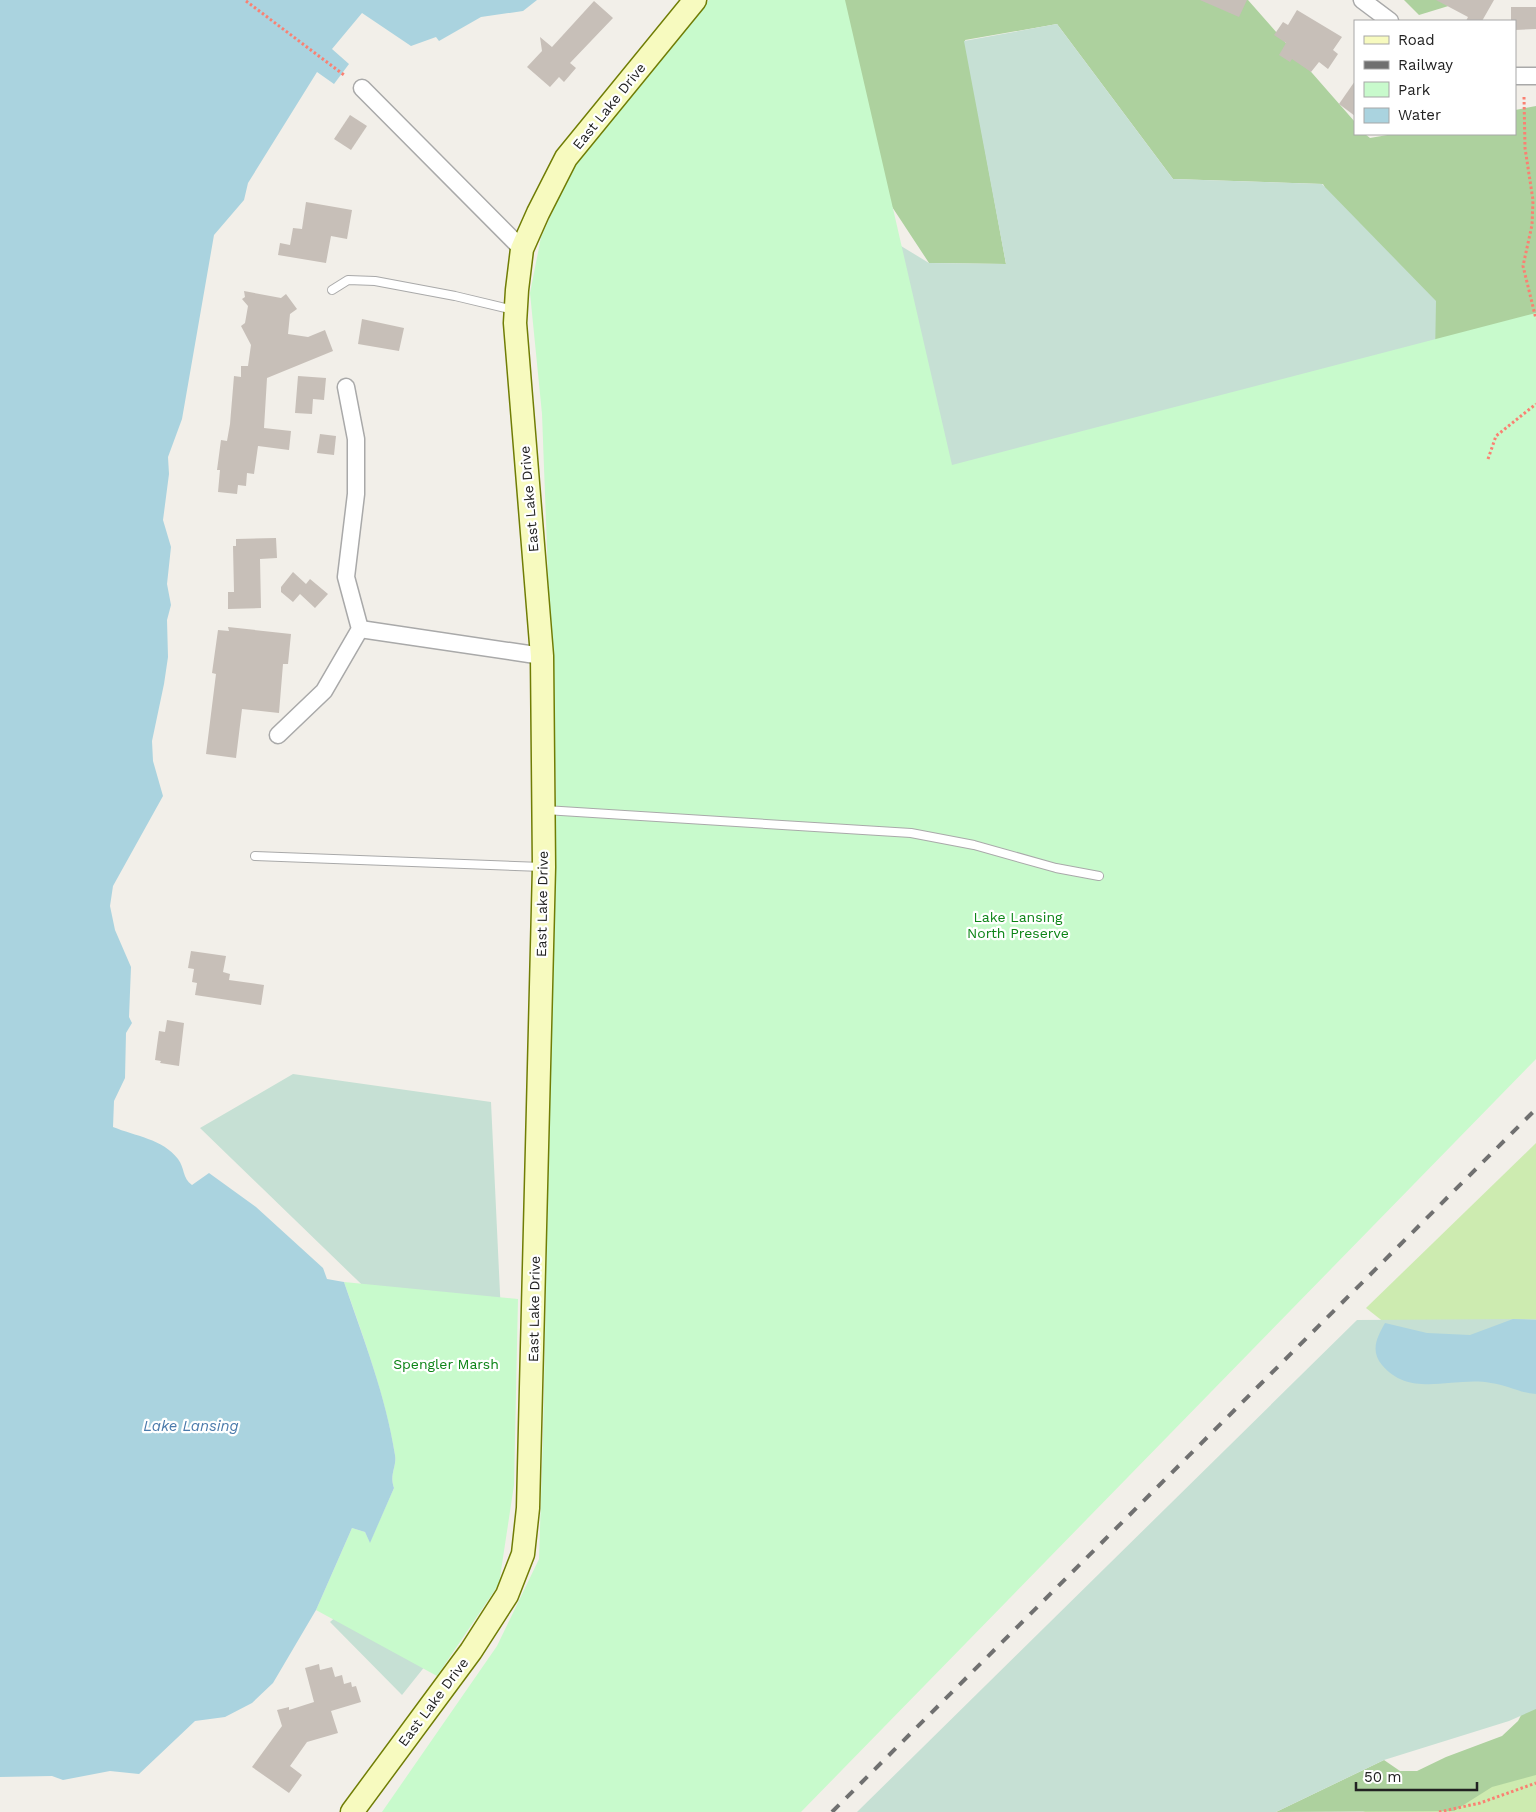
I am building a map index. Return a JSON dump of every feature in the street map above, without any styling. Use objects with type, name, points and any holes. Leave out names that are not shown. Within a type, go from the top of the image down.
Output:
[{"type":"street","name":"East Lake Drive","points":[[352,1812],[471,1651],[507,1595],[523,1554],[531,1452],[544,867],[542,656],[515,323],[522,249],[566,158],[695,0]]},
{"type":"street","points":[[1362,0],[1389,20]]},
{"type":"street","points":[[1516,76],[1536,76]]},
{"type":"street","points":[[362,88],[522,249]]},
{"type":"street","points":[[278,735],[324,691],[360,630],[346,576],[356,494],[356,440],[346,387]]},
{"type":"street","points":[[360,630],[542,656]]},
{"type":"lane","points":[[332,290],[348,280],[375,281],[516,310]]},
{"type":"lane","points":[[543,810],[911,833],[974,846],[1056,868],[1099,876]]},
{"type":"lane","points":[[255,856],[544,867]]},
{"type":"path","points":[[246,1],[344,75]]},
{"type":"path","points":[[1524,96],[1525,148],[1533,200],[1532,225],[1523,266],[1536,319]]},
{"type":"path","points":[[1488,458],[1496,436],[1536,404]]},
{"type":"path","points":[[1439,1812],[1480,1803],[1536,1782]]},
{"type":"green space","name":"Lake Lansing North Preserve","points":[[709,0],[845,0],[952,465],[1536,313],[1536,1059],[801,1812],[382,1812],[497,1646],[539,1559],[556,788],[542,414],[530,293],[541,237],[577,158]]},
{"type":"green space","points":[[756,0],[1248,0],[1354,121],[1354,135],[1366,135],[1370,138],[1387,135],[1516,135],[1516,110],[1536,106],[1536,586],[1323,184],[1173,179],[1057,24],[965,40],[1006,264],[929,263]]},
{"type":"green space","points":[[1404,0],[1468,0],[1419,15]]},
{"type":"green space","points":[[1057,24],[1173,179],[1322,184],[1436,301],[1433,467],[621,508],[827,201],[929,263],[1006,264],[964,41]]},
{"type":"green space","points":[[293,1074],[491,1102],[508,1463],[469,1611],[402,1695],[330,1622],[396,1564],[418,1339],[200,1128]]},
{"type":"green space","points":[[1536,1143],[1536,1320],[1385,1323],[1366,1308]]},
{"type":"green space","name":"Spengler Marsh","points":[[344,1282],[518,1299],[514,1485],[499,1584],[437,1676],[316,1610],[352,1528],[365,1532],[370,1542],[394,1488],[392,1479],[395,1455],[386,1412]]},
{"type":"green space","points":[[1536,1319],[1536,1709],[1509,1721],[1384,1760],[1276,1812],[857,1812],[1357,1320]]},
{"type":"green space","points":[[1536,1700],[1536,1775],[1492,1787],[1454,1811],[1276,1812],[1384,1760],[1400,1771],[1417,1771],[1446,1757],[1502,1736],[1518,1721],[1527,1704]]},
{"type":"green space","points":[[1536,1732],[1536,1812],[1363,1812]]},
{"type":"water","name":"Lake Lansing","points":[[0,0],[537,0],[523,11],[481,17],[439,41],[436,37],[411,46],[362,13],[332,49],[349,64],[334,84],[317,72],[248,183],[244,200],[214,235],[182,419],[168,457],[169,474],[163,520],[171,547],[167,584],[171,605],[167,620],[168,657],[152,741],[153,761],[163,796],[113,886],[110,906],[115,930],[131,967],[129,1017],[132,1023],[126,1033],[125,1078],[114,1101],[113,1127],[157,1142],[172,1152],[178,1159],[185,1176],[192,1185],[209,1173],[256,1207],[323,1268],[327,1279],[344,1282],[386,1411],[395,1455],[392,1479],[394,1488],[370,1543],[365,1532],[352,1528],[316,1610],[273,1683],[252,1703],[225,1717],[195,1721],[139,1774],[110,1771],[63,1780],[52,1776],[0,1777]]},
{"type":"water","points":[[1513,1319],[1536,1320],[1536,1394],[1491,1383],[1419,1384],[1406,1381],[1393,1375],[1382,1365],[1376,1354],[1377,1339],[1385,1323],[1427,1333],[1470,1335]]},
{"type":"building","points":[[1200,0],[1247,0],[1239,17]]},
{"type":"building","points":[[1436,0],[1494,0],[1483,20],[1466,20],[1468,17]]},
{"type":"building","points":[[594,1],[613,18],[570,63],[576,68],[564,82],[559,77],[550,87],[527,67],[542,51],[540,37],[552,47]]},
{"type":"building","points":[[1511,7],[1536,7],[1536,29],[1516,30],[1516,20],[1511,20]]},
{"type":"building","points":[[1297,10],[1342,37],[1333,50],[1338,54],[1328,69],[1319,62],[1311,72],[1292,59],[1290,62],[1279,55],[1286,43],[1274,35],[1283,22],[1288,25]]},
{"type":"building","points":[[1354,82],[1354,115],[1339,104]]},
{"type":"building","points":[[350,115],[367,126],[351,150],[334,139]]},
{"type":"building","points":[[306,202],[352,210],[347,239],[331,236],[326,263],[278,255],[280,243],[290,245],[293,228],[302,229]]},
{"type":"building","points":[[244,291],[281,298],[286,294],[297,309],[290,314],[288,334],[308,337],[325,330],[333,351],[267,378],[264,428],[291,431],[289,450],[258,446],[254,474],[247,473],[246,486],[238,485],[237,494],[218,492],[220,470],[217,470],[221,440],[227,441],[234,376],[241,377],[241,366],[248,366],[251,345],[241,326],[245,323],[248,306],[242,299],[245,297]]},
{"type":"building","points":[[362,319],[404,328],[399,351],[358,344]]},
{"type":"building","points":[[298,376],[326,378],[324,400],[313,399],[312,414],[295,413]]},
{"type":"building","points":[[320,434],[336,436],[334,455],[317,453]]},
{"type":"building","points":[[276,538],[277,558],[260,559],[261,608],[228,609],[228,592],[234,592],[233,546],[236,546],[236,539]]},
{"type":"building","points":[[293,572],[306,584],[310,579],[328,594],[315,608],[300,594],[293,602],[281,592],[281,587]]},
{"type":"building","points":[[228,627],[291,634],[288,664],[283,664],[279,713],[242,709],[236,758],[206,754],[216,674],[212,673],[218,630],[229,631]]},
{"type":"building","points":[[191,951],[226,956],[223,972],[230,974],[229,980],[264,985],[261,1005],[195,995],[197,983],[192,982],[194,969],[188,968]]},
{"type":"building","points":[[167,1020],[184,1023],[179,1066],[160,1063],[161,1061],[155,1060],[159,1031],[165,1032]]},
{"type":"building","points":[[319,1664],[320,1670],[332,1667],[335,1677],[342,1675],[344,1684],[351,1682],[352,1687],[356,1686],[361,1702],[331,1711],[338,1733],[307,1742],[290,1766],[302,1775],[289,1793],[252,1767],[282,1726],[277,1710],[289,1707],[289,1710],[314,1702],[305,1668]]},
{"type":"railway","points":[[832,1812],[1536,1109]]}]
